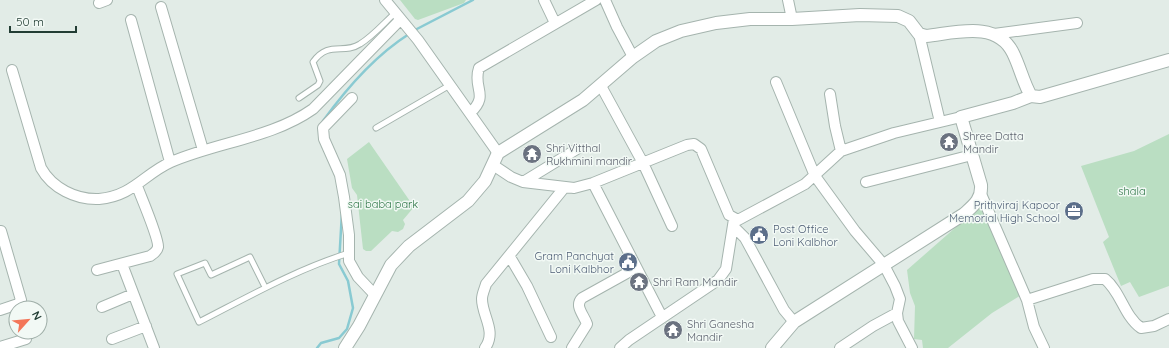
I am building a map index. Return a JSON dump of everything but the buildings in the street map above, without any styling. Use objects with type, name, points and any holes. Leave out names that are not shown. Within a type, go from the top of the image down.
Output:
[{"type":"street","points":[[385,0],[418,40],[498,153]]},
{"type":"street","points":[[544,0],[555,23]]},
{"type":"street","points":[[470,113],[480,101],[481,96],[476,75],[479,68],[596,0]]},
{"type":"street","points":[[604,0],[633,57]]},
{"type":"street","points":[[788,0],[792,19]]},
{"type":"street","points":[[161,7],[203,150]]},
{"type":"street","points":[[345,348],[359,326],[385,275],[400,254],[468,201],[485,181],[498,153],[583,100],[633,57],[656,41],[681,31],[716,23],[750,19],[792,19],[860,15],[898,16],[909,21],[919,34],[940,122]]},
{"type":"street","points":[[131,20],[170,162]]},
{"type":"street","points":[[12,70],[41,168],[49,180],[64,191],[83,198],[100,199],[128,191],[137,186],[156,170],[170,162],[299,120],[313,109],[400,20]]},
{"type":"street","points":[[919,34],[926,36],[977,31],[994,34],[1077,23]]},
{"type":"street","points":[[994,34],[1004,40],[1013,52],[1031,96]]},
{"type":"street","points":[[733,223],[805,184],[815,176],[832,157],[841,151],[894,134],[1013,103],[1031,96],[1040,97],[1054,94],[1169,60]]},
{"type":"street","points":[[776,82],[815,176],[855,231],[884,265],[895,286],[900,299],[897,314],[901,328],[912,348]]},
{"type":"street","points":[[601,86],[642,163],[672,226]]},
{"type":"street","points":[[830,94],[841,151]]},
{"type":"street","points":[[352,98],[323,128],[324,139],[340,176],[349,235],[347,254],[358,277],[375,295]]},
{"type":"street","points":[[961,117],[981,185],[981,194],[1027,300],[1034,327],[1044,348]]},
{"type":"street","points":[[493,165],[511,177],[523,182],[574,188],[592,183],[694,144],[700,149],[733,223],[745,238],[784,310],[794,322]]},
{"type":"street","points":[[523,182],[577,149]]},
{"type":"street","points":[[866,182],[972,155]]},
{"type":"street","points":[[592,183],[662,317]]},
{"type":"street","points":[[97,270],[150,256],[156,252],[158,246],[137,186]]},
{"type":"street","points":[[485,348],[490,338],[490,332],[482,300],[486,284],[510,257],[564,188]]},
{"type":"street","points":[[772,348],[794,322],[964,214],[976,203],[981,194]]},
{"type":"street","points":[[620,348],[662,317],[712,285],[723,274],[726,269],[733,223]]},
{"type":"street","points":[[0,310],[18,304],[21,295],[1,232]]},
{"type":"street","points":[[510,257],[527,286],[551,337]]},
{"type":"street","points":[[122,264],[154,348]]},
{"type":"street","points":[[572,348],[587,324],[578,305],[579,301],[636,268]]},
{"type":"street","points":[[1027,300],[1093,279],[1105,279],[1112,285],[1135,324],[1141,328],[1154,326],[1169,319]]},
{"type":"street","points":[[102,307],[133,294]]},
{"type":"street","points":[[840,348],[873,326],[897,314]]},
{"type":"street","points":[[112,339],[146,326]]},
{"type":"street","points":[[0,348],[23,340]]},
{"type":"lane","points":[[299,98],[318,85],[320,81],[313,62],[316,58],[332,48],[349,49],[361,44],[400,20]]},
{"type":"lane","points":[[376,128],[450,86]]},
{"type":"lane","points":[[265,288],[250,257],[211,275],[205,263],[177,274],[199,322],[265,288],[333,258],[347,254]]},
{"type":"green space","points":[[400,0],[466,0],[464,3],[418,20],[415,19]]},
{"type":"green space","name":"shala","points":[[1169,134],[1169,286],[1139,297],[1130,282],[1121,286],[1103,242],[1109,237],[1081,166],[1134,151]]},
{"type":"green space","name":"sai baba park","points":[[369,142],[414,207],[403,220],[405,224],[403,229],[398,232],[392,231],[371,251],[366,251],[363,249],[357,195],[352,188],[347,159]]},
{"type":"green space","points":[[980,206],[986,208],[1023,294],[992,313],[948,348],[923,348],[922,340],[914,339],[915,306],[910,293],[907,270]]},
{"type":"waterway","points":[[413,31],[473,0]]},
{"type":"waterway","points":[[323,121],[362,73],[397,42],[409,34]]},
{"type":"waterway","points":[[317,348],[321,343],[339,338],[347,329],[353,308],[348,281],[339,264],[342,212]]},
{"type":"place","name":"Shree Datta Mandir","points":[[949,142]]},
{"type":"place","name":"Shri Vitthal Rukhmini mandir","points":[[532,154]]},
{"type":"place","name":"Prithviraj Kapoor Memorial High School","points":[[1074,211]]},
{"type":"place","name":"Post Office Loni Kalbhor","points":[[759,235]]},
{"type":"place","name":"Gram Panchyat Loni Kalbhor","points":[[628,262]]},
{"type":"place","name":"Shri Ram Mandir","points":[[639,282]]},
{"type":"place","name":"Shri Ganesha Mandir","points":[[673,330]]}]
